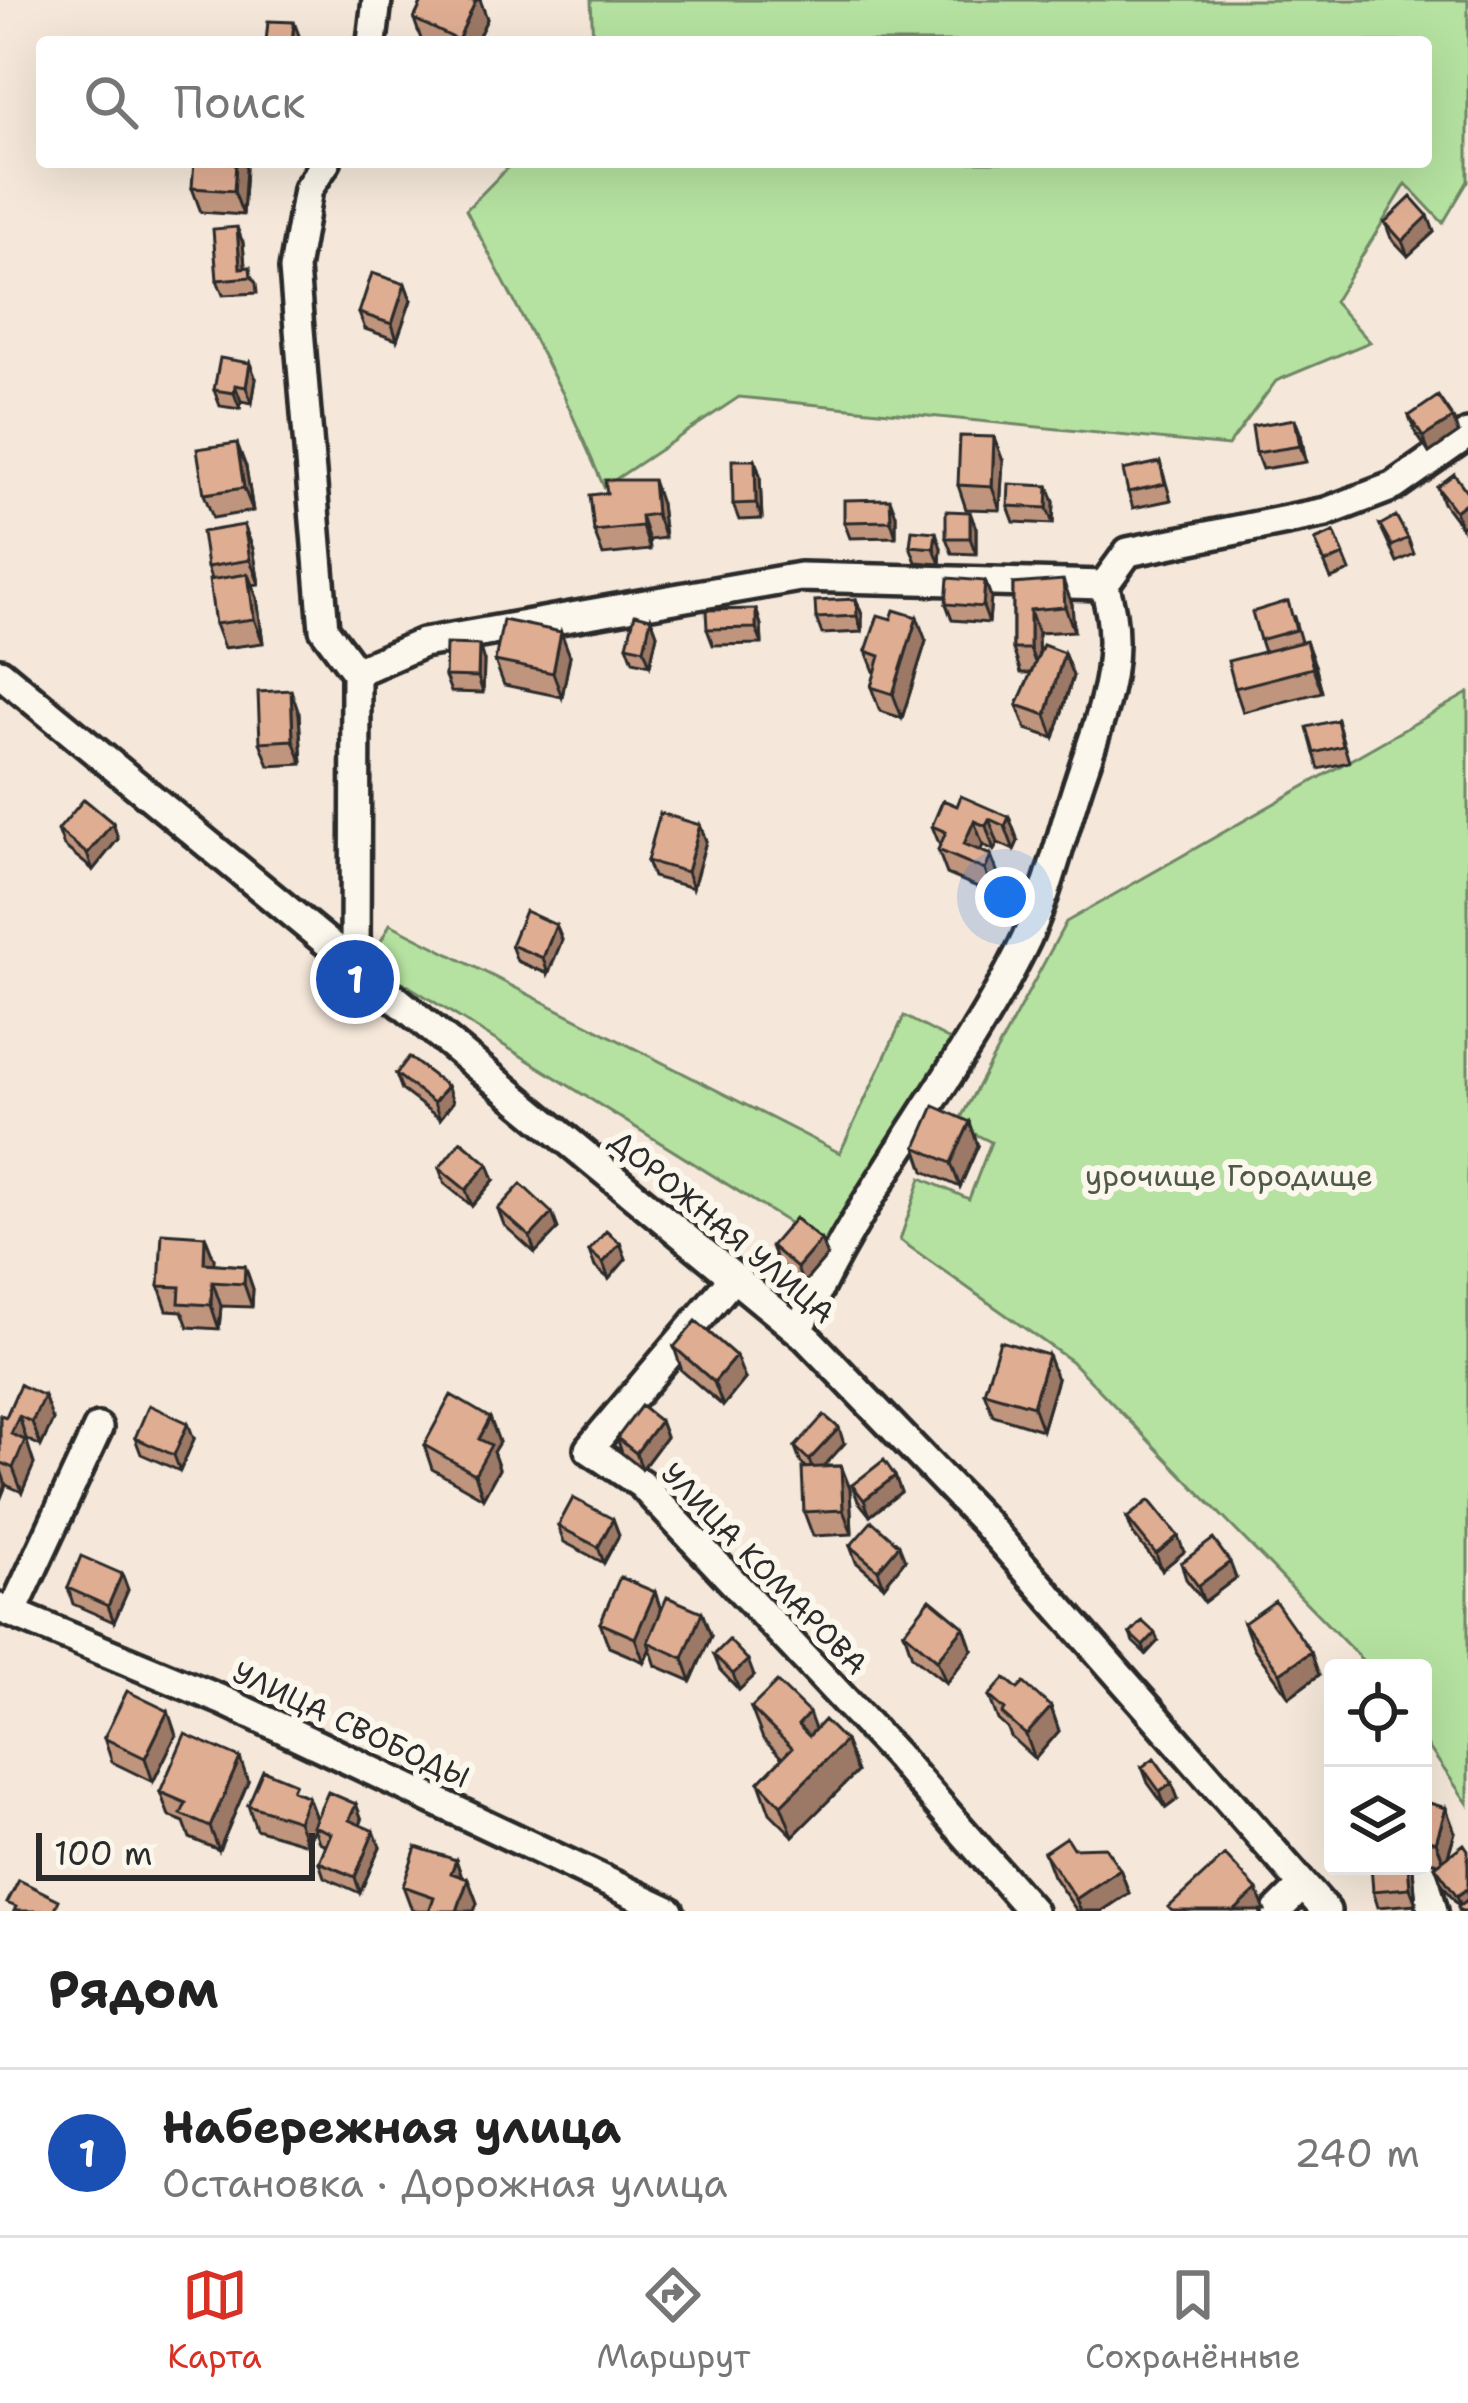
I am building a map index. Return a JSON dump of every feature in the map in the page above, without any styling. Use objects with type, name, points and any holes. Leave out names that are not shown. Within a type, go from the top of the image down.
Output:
[{"type":"street","points":[[373,36],[377,0]]},
{"type":"street","points":[[322,168],[308,189],[295,269],[324,629],[356,672],[356,965]]},
{"type":"street","points":[[1104,585],[1128,552],[1326,512],[1394,486],[1468,434]]},
{"type":"street","points":[[356,672],[422,643],[800,577],[1104,585]]},
{"type":"street","points":[[799,1331],[893,1154],[981,1023],[1023,948],[1113,680],[1114,616],[1104,585]]},
{"type":"street","name":"ДОРОЖНАЯ УЛИЦА","points":[[0,673],[799,1331],[986,1523],[1326,1911]]},
{"type":"street","name":"УЛИЦА КОМАРОВА","points":[[733,1278],[589,1449],[640,1484],[894,1753],[1032,1911]]},
{"type":"street","points":[[6,1610],[98,1428]]},
{"type":"street","name":"УЛИЦА СВОБОДЫ","points":[[6,1610],[224,1701],[669,1911]]},
{"type":"street","points":[[1424,1875],[1433,1911]]},
{"type":"street","points":[[1276,1911],[1303,1885]]},
{"type":"green space","points":[[591,0],[1468,0],[1468,181],[1443,223],[1406,184],[1334,302],[1370,342],[1276,381],[1228,446],[739,397],[604,487],[563,394],[466,210],[507,168],[1432,168],[1432,36],[593,36]]},
{"type":"green space","name":"урочище Городище","points":[[1468,693],[1468,1804],[1432,1752],[1432,1659],[1361,1659],[1071,1361],[900,1240],[921,1178],[969,1199],[991,1142],[957,1125],[1066,922]]},
{"type":"green space","points":[[390,924],[840,1153],[904,1016],[950,1040],[831,1249],[370,962]]},
{"type":"building","points":[[423,0],[476,0],[460,36],[414,19]]},
{"type":"building","points":[[268,21],[294,22],[293,36],[267,36]]},
{"type":"building","points":[[194,168],[236,168],[234,191],[192,188]]},
{"type":"building","points":[[1411,197],[1428,216],[1402,241],[1385,222]]},
{"type":"building","points":[[237,227],[240,268],[250,267],[251,277],[217,280],[213,229]]},
{"type":"building","points":[[372,273],[405,284],[392,324],[359,313]]},
{"type":"building","points":[[220,358],[250,363],[246,387],[235,385],[234,393],[214,390]]},
{"type":"building","points":[[1438,396],[1453,418],[1423,437],[1409,416]]},
{"type":"building","points":[[1295,419],[1300,446],[1256,453],[1252,426]]},
{"type":"building","points":[[960,436],[994,437],[992,487],[958,485]]},
{"type":"building","points":[[237,443],[244,488],[204,494],[197,449]]},
{"type":"building","points":[[732,460],[755,460],[756,503],[733,504]]},
{"type":"building","points":[[1160,462],[1165,484],[1128,492],[1123,470]]},
{"type":"building","points":[[1454,474],[1468,493],[1468,501],[1455,511],[1437,487]]},
{"type":"building","points":[[605,480],[653,480],[656,514],[641,516],[642,526],[594,531],[590,495],[607,493]]},
{"type":"building","points":[[1009,484],[1048,486],[1047,508],[1008,506]]},
{"type":"building","points":[[890,499],[891,521],[844,522],[844,500]]},
{"type":"building","points":[[946,511],[970,512],[970,538],[946,538]]},
{"type":"building","points":[[1396,516],[1408,538],[1392,546],[1380,525]]},
{"type":"building","points":[[244,525],[250,560],[207,567],[202,532]]},
{"type":"building","points":[[912,530],[936,532],[934,548],[910,546]]},
{"type":"building","points":[[1334,532],[1344,555],[1325,563],[1315,540]]},
{"type":"building","points":[[248,574],[254,619],[215,624],[209,580]]},
{"type":"building","points":[[948,578],[985,581],[983,607],[946,604]]},
{"type":"building","points":[[1063,580],[1065,607],[1030,610],[1030,649],[1013,649],[1013,584]]},
{"type":"building","points":[[856,599],[857,616],[816,618],[815,601]]},
{"type":"building","points":[[1288,601],[1296,630],[1260,640],[1252,612]]},
{"type":"building","points":[[756,609],[756,628],[707,629],[706,610]]},
{"type":"building","points":[[894,610],[917,617],[893,694],[871,687],[880,656],[866,651],[878,615],[891,619]]},
{"type":"building","points":[[635,614],[651,618],[644,649],[627,645]]},
{"type":"building","points":[[503,620],[561,632],[553,673],[495,661]]},
{"type":"building","points":[[1306,641],[1313,668],[1235,688],[1228,661]]},
{"type":"building","points":[[446,644],[479,645],[478,677],[445,676]]},
{"type":"building","points":[[1043,645],[1064,653],[1046,715],[1017,705]]},
{"type":"building","points":[[291,690],[293,740],[260,742],[258,692]]},
{"type":"building","points":[[1337,720],[1343,746],[1314,753],[1307,727]]},
{"type":"building","points":[[961,796],[1009,817],[1005,826],[989,819],[986,826],[974,821],[964,844],[991,855],[985,870],[938,850],[946,832],[932,826],[943,800],[957,806]]},
{"type":"building","points":[[84,799],[113,823],[87,854],[58,830]]},
{"type":"building","points":[[660,813],[700,825],[687,872],[647,861]]},
{"type":"building","points":[[525,911],[556,925],[543,958],[511,945]]},
{"type":"building","points":[[409,1057],[447,1086],[434,1103],[396,1074]]},
{"type":"building","points":[[934,1106],[970,1122],[951,1163],[916,1147]]},
{"type":"building","points":[[461,1141],[488,1164],[466,1190],[439,1168]]},
{"type":"building","points":[[521,1184],[552,1213],[530,1237],[498,1209]]},
{"type":"building","points":[[795,1218],[821,1240],[797,1268],[771,1246]]},
{"type":"building","points":[[606,1231],[620,1243],[603,1263],[589,1251]]},
{"type":"building","points":[[162,1233],[205,1236],[204,1263],[245,1266],[244,1284],[212,1282],[211,1305],[179,1303],[180,1287],[159,1286]]},
{"type":"building","points":[[696,1321],[736,1356],[714,1382],[674,1347]]},
{"type":"building","points":[[1000,1341],[1048,1355],[1033,1406],[984,1392]]},
{"type":"building","points":[[20,1385],[44,1396],[32,1422],[19,1416],[11,1434],[25,1440],[13,1468],[0,1462],[0,1415],[6,1417]]},
{"type":"building","points":[[451,1395],[490,1418],[479,1439],[491,1445],[475,1474],[424,1445]]},
{"type":"building","points":[[149,1405],[188,1423],[174,1455],[135,1438]]},
{"type":"building","points":[[641,1406],[660,1421],[636,1453],[617,1438]]},
{"type":"building","points":[[824,1415],[839,1428],[809,1460],[795,1447]]},
{"type":"building","points":[[884,1460],[895,1476],[864,1500],[852,1485]]},
{"type":"building","points":[[841,1466],[843,1510],[804,1512],[802,1468]]},
{"type":"building","points":[[573,1498],[613,1519],[598,1547],[558,1526]]},
{"type":"building","points":[[1149,1500],[1178,1536],[1156,1554],[1127,1518]]},
{"type":"building","points":[[872,1521],[899,1545],[878,1570],[850,1546]]},
{"type":"building","points":[[1213,1539],[1230,1562],[1198,1586],[1181,1563]]},
{"type":"building","points":[[81,1556],[122,1574],[108,1606],[68,1588]]},
{"type":"building","points":[[620,1577],[655,1592],[635,1638],[600,1623]]},
{"type":"building","points":[[667,1597],[702,1612],[683,1658],[648,1642]]},
{"type":"building","points":[[930,1599],[964,1627],[937,1660],[904,1632]]},
{"type":"building","points":[[1275,1601],[1311,1652],[1280,1673],[1244,1623]]},
{"type":"building","points":[[1142,1621],[1155,1633],[1143,1646],[1130,1634]]},
{"type":"building","points":[[729,1640],[748,1660],[733,1674],[714,1655]]},
{"type":"building","points":[[1005,1678],[1018,1689],[1024,1683],[1051,1707],[1026,1735],[989,1696]]},
{"type":"building","points":[[777,1682],[809,1713],[798,1725],[809,1736],[824,1720],[845,1741],[781,1805],[759,1782],[792,1748],[751,1708]]},
{"type":"building","points":[[127,1691],[168,1711],[145,1758],[104,1738]]},
{"type":"building","points":[[185,1734],[240,1758],[210,1827],[181,1814],[186,1803],[160,1792]]},
{"type":"building","points":[[1154,1758],[1172,1783],[1160,1792],[1142,1767]]},
{"type":"building","points":[[263,1770],[295,1783],[292,1790],[308,1797],[298,1821],[248,1805]]},
{"type":"building","points":[[328,1792],[356,1804],[349,1820],[374,1831],[355,1877],[319,1862],[331,1833],[313,1826]]},
{"type":"building","points":[[1432,1804],[1446,1808],[1436,1842],[1432,1841]]},
{"type":"building","points":[[1066,1837],[1073,1848],[1105,1847],[1120,1869],[1076,1899],[1044,1852]]},
{"type":"building","points":[[1464,1844],[1468,1888],[1457,1896],[1435,1866]]},
{"type":"building","points":[[416,1847],[456,1860],[451,1873],[468,1879],[457,1911],[429,1911],[434,1897],[403,1886]]},
{"type":"building","points":[[1225,1855],[1257,1890],[1234,1911],[1173,1911],[1169,1907]]},
{"type":"building","points":[[1372,1875],[1409,1875],[1410,1888],[1373,1891]]},
{"type":"building","points":[[19,1880],[59,1900],[54,1911],[14,1911],[16,1907],[7,1903]]},
{"type":"place","name":"Набережная улица","points":[[355,979]]}]
